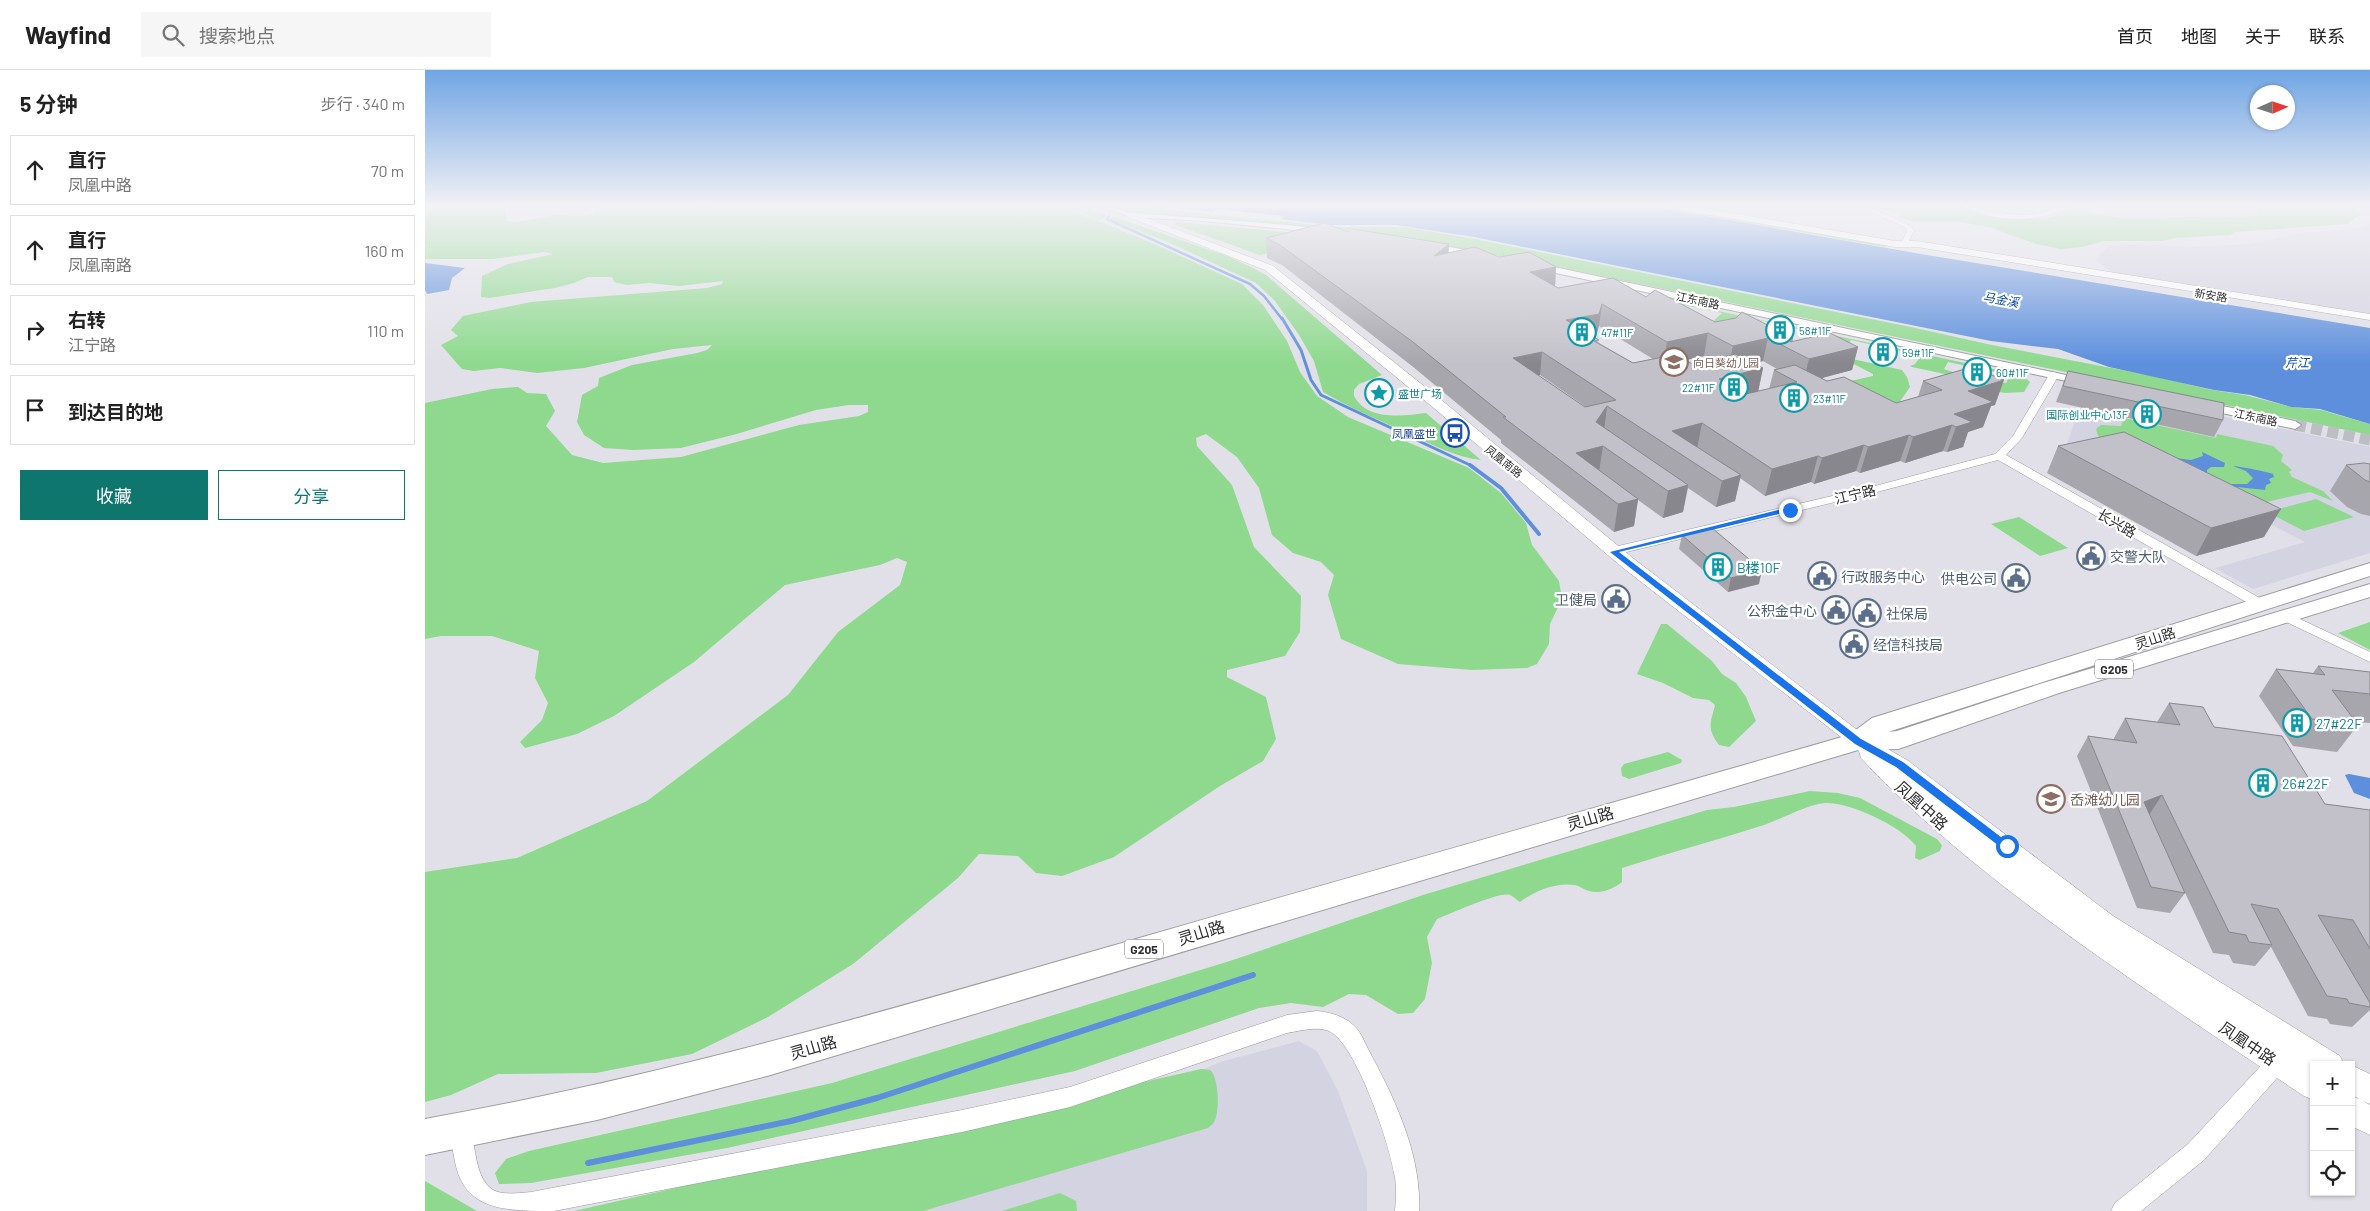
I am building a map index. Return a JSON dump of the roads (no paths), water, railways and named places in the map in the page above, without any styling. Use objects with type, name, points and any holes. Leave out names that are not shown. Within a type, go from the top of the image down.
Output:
[{"type":"highway","name":"灵山路","points":[[1858,741],[1881,724],[2370,569]]},
{"type":"highway","name":"灵山路","points":[[425,1137],[579,1107],[822,1045],[1508,841],[1858,741],[1898,740],[2042,691],[2283,615],[2370,590]]},
{"type":"main road","name":"凤凰南路","points":[[1243,258],[1269,268],[1447,412],[1614,552],[1858,741]]},
{"type":"main road","name":"新安路","points":[[1978,258],[2370,319]]},
{"type":"main road","name":"凤凰中路","points":[[1858,741],[1887,773],[1969,848],[2110,951],[2310,1083]]},
{"type":"main road","name":"凤凰中路","points":[[1858,741],[1899,765],[2104,923],[2324,1061]]},
{"type":"main road","points":[[2355,1081],[2370,1090]]},
{"type":"main road","points":[[2355,1112],[2370,1121]]},
{"type":"street","name":"江东南路","points":[[1529,264],[2100,385]]},
{"type":"street","name":"江宁路","points":[[1614,552],[1877,489],[1999,456],[2017,438],[2054,375]]},
{"type":"street","name":"江东南路","points":[[2188,403],[2295,425]]},
{"type":"street","name":"长兴路","points":[[1999,456],[2260,604]]},
{"type":"street","points":[[2283,615],[2370,658]]},
{"type":"street","points":[[461,1131],[469,1179],[480,1193],[498,1206],[531,1204],[962,1121],[1070,1097],[1287,1024],[1324,1018],[1346,1031],[1374,1079],[1401,1154],[1410,1200],[1407,1211]]},
{"type":"street","points":[[2123,1211],[2196,1152],[2278,1062]]},
{"type":"water","name":"芹江","points":[[1580,258],[1947,258],[2370,328],[2370,424],[2320,409],[2291,407],[2250,395],[2214,390],[2109,367],[2058,349],[1991,341]]},
{"type":"water","points":[[425,263],[465,268],[452,278],[449,290],[427,294],[425,290]]},
{"type":"water","points":[[2202,452],[2225,463],[2224,467],[2211,467],[2207,472],[2202,473],[2175,458],[2191,460],[2203,456]]},
{"type":"water","points":[[2233,466],[2270,473],[2274,477],[2269,479],[2271,483],[2266,485],[2265,490],[2228,486],[2230,484],[2247,484],[2253,478],[2246,471]]},
{"type":"water","points":[[2345,775],[2370,778],[2370,799],[2354,793]]},
{"type":"waterway","points":[[1193,258],[1250,284],[1264,296],[1282,319]]},
{"type":"waterway","points":[[1282,318],[1301,350],[1311,380],[1321,395],[1470,465]]},
{"type":"waterway","points":[[1470,465],[1501,488],[1539,534]]},
{"type":"waterway","points":[[588,1163],[791,1121],[877,1098],[1253,975]]},
{"type":"tunnel","points":[[2295,425],[2370,440]]},
{"type":"place","name":"58#11F","points":[[1780,330]]},
{"type":"place","name":"47#11F","points":[[1582,332]]},
{"type":"place","name":"59#11F","points":[[1883,352]]},
{"type":"place","name":"向日葵幼儿园","points":[[1674,362]]},
{"type":"place","name":"60#11F","points":[[1977,372]]},
{"type":"place","name":"22#11F","points":[[1734,387]]},
{"type":"place","name":"盛世广场","points":[[1379,393]]},
{"type":"place","name":"23#11F","points":[[1794,398]]},
{"type":"place","name":"国际创业中心13F","points":[[2147,414]]},
{"type":"place","name":"凤凰盛世","points":[[1455,433]]},
{"type":"place","name":"交警大队","points":[[2091,556]]},
{"type":"place","name":"B楼10F","points":[[1718,567]]},
{"type":"place","name":"行政服务中心","points":[[1822,576]]},
{"type":"place","name":"供电公司","points":[[2016,578]]},
{"type":"place","name":"卫健局","points":[[1616,599]]},
{"type":"place","name":"公积金中心","points":[[1836,610]]},
{"type":"place","name":"社保局","points":[[1867,613]]},
{"type":"place","name":"经信科技局","points":[[1854,644]]},
{"type":"place","name":"27#22F","points":[[2297,723]]},
{"type":"place","name":"26#22F","points":[[2263,783]]},
{"type":"place","name":"岙滩幼儿园","points":[[2051,799]]},
{"type":"water label","name":"马金溪","points":[[2001,299]]}]
